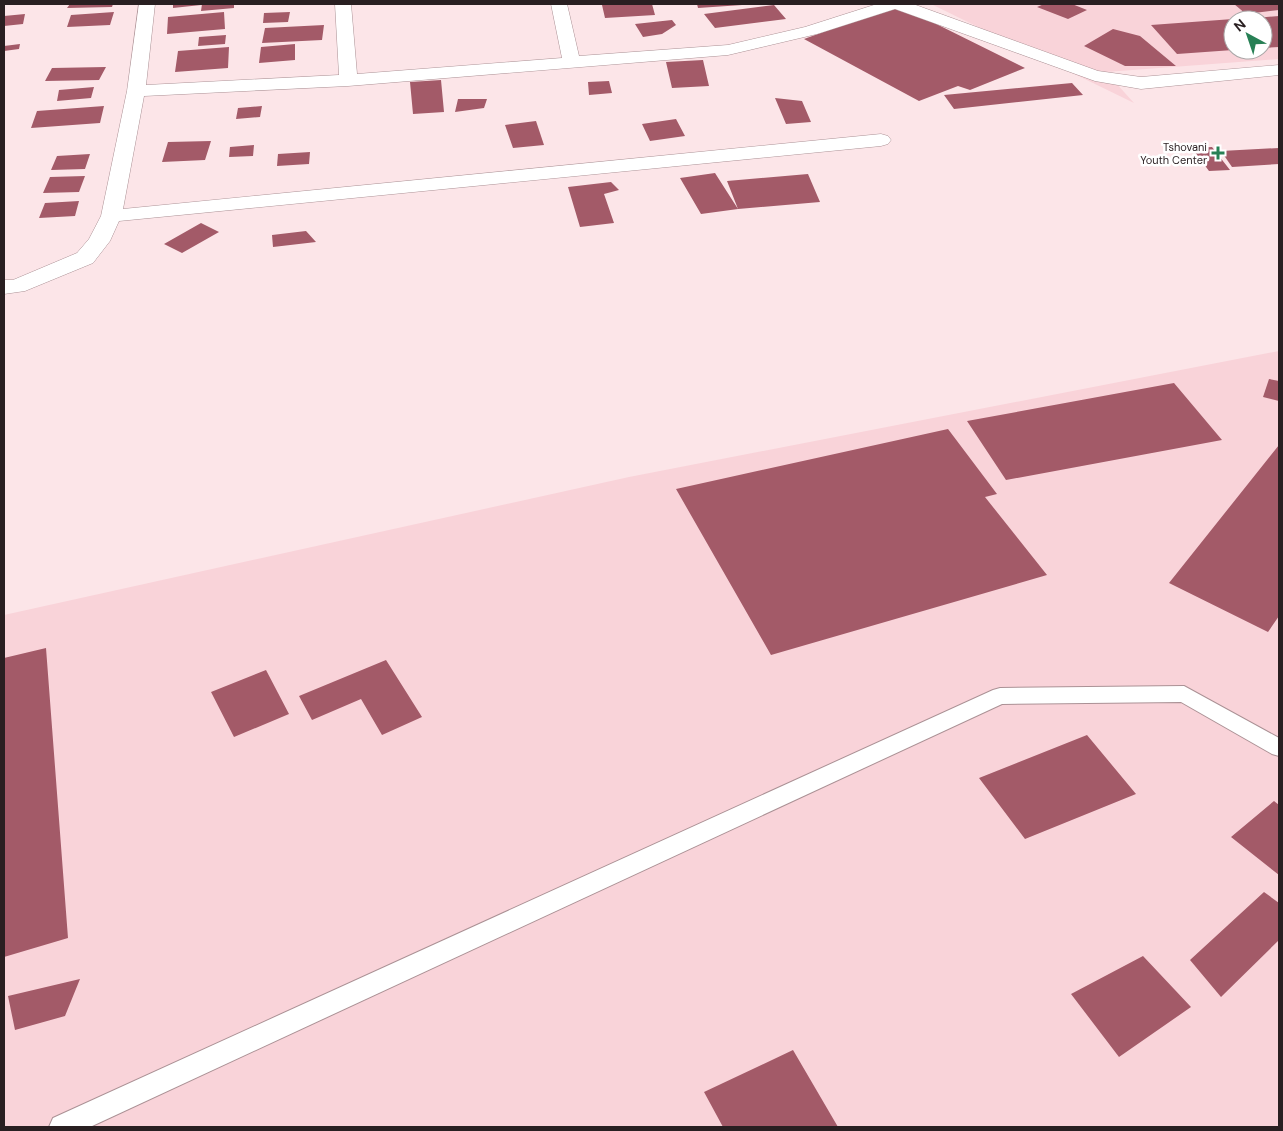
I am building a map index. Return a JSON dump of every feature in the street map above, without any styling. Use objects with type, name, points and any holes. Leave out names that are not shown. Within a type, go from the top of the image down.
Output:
[{"type":"street","points":[[4,288],[17,286],[85,258],[98,242],[111,216],[136,91],[147,4]]},
{"type":"street","points":[[343,4],[348,80]]},
{"type":"street","points":[[559,4],[572,63]]},
{"type":"street","points":[[136,91],[348,80],[737,48],[781,40],[840,23],[892,4]]},
{"type":"street","points":[[898,4],[1095,76],[1141,83],[1279,70]]},
{"type":"street","points":[[111,216],[880,140]]},
{"type":"lane","points":[[62,1127],[1000,696],[1184,694],[1279,748]]},
{"type":"shaded area","points":[[931,4],[1279,4],[1279,59],[1273,59],[1273,10],[1223,10],[1223,60],[1266,60],[1106,72],[1134,103]]},
{"type":"shaded area","points":[[1279,351],[1279,1127],[4,1127],[4,615],[629,477]]},
{"type":"building","points":[[70,4],[113,4],[112,7],[67,8]]},
{"type":"building","points":[[173,4],[201,4],[201,5],[173,8]]},
{"type":"building","points":[[202,4],[234,4],[234,8],[201,11]]},
{"type":"building","points":[[652,4],[655,15],[605,18],[602,5]]},
{"type":"building","points":[[697,4],[742,4],[742,5],[698,8]]},
{"type":"building","points":[[1044,4],[1072,4],[1087,10],[1068,19],[1037,7]]},
{"type":"building","points":[[1234,4],[1279,4],[1279,10],[1241,10]]},
{"type":"building","points":[[774,5],[786,19],[715,28],[704,14]]},
{"type":"building","points":[[898,5],[1025,68],[970,90],[958,86],[919,101],[804,39]]},
{"type":"building","points":[[114,12],[110,25],[67,27],[71,15]]},
{"type":"building","points":[[224,12],[225,29],[167,34],[168,17]]},
{"type":"building","points":[[290,12],[288,22],[263,23],[264,13]]},
{"type":"building","points":[[25,14],[23,24],[4,26],[4,16]]},
{"type":"building","points":[[1279,16],[1279,47],[1273,47],[1273,17]]},
{"type":"building","points":[[672,20],[676,25],[662,34],[643,37],[635,24]]},
{"type":"building","points":[[1223,20],[1223,51],[1177,54],[1151,25]]},
{"type":"building","points":[[324,25],[322,40],[262,43],[265,28]]},
{"type":"building","points":[[1113,29],[1140,36],[1176,66],[1125,66],[1084,46]]},
{"type":"building","points":[[226,35],[225,44],[198,46],[199,37]]},
{"type":"building","points":[[20,44],[19,49],[4,51],[4,46]]},
{"type":"building","points":[[295,44],[295,60],[259,63],[261,47]]},
{"type":"building","points":[[229,47],[228,68],[175,72],[178,51]]},
{"type":"building","points":[[703,60],[709,86],[672,88],[666,62]]},
{"type":"building","points":[[106,67],[99,80],[45,81],[52,68]]},
{"type":"building","points":[[441,80],[444,112],[413,114],[410,82]]},
{"type":"building","points":[[609,81],[612,93],[589,95],[588,82]]},
{"type":"building","points":[[1072,83],[1083,95],[954,109],[944,95]]},
{"type":"building","points":[[94,87],[91,98],[57,101],[59,90]]},
{"type":"building","points":[[775,98],[802,101],[811,122],[786,124]]},
{"type":"building","points":[[458,99],[487,99],[484,108],[455,112]]},
{"type":"building","points":[[104,106],[100,123],[31,128],[37,111]]},
{"type":"building","points":[[262,106],[260,117],[236,119],[238,108]]},
{"type":"building","points":[[676,119],[685,136],[650,141],[642,124]]},
{"type":"building","points":[[536,121],[544,145],[513,148],[505,125]]},
{"type":"building","points":[[211,141],[205,160],[162,162],[168,142]]},
{"type":"building","points":[[254,145],[253,156],[229,157],[230,147]]},
{"type":"building","points":[[1212,147],[1230,170],[1209,171],[1192,148]]},
{"type":"building","points":[[1279,148],[1279,164],[1232,167],[1221,151]]},
{"type":"building","points":[[310,152],[309,164],[277,166],[278,154]]},
{"type":"building","points":[[90,154],[85,169],[51,170],[57,156]]},
{"type":"building","points":[[715,173],[738,209],[701,214],[680,178]]},
{"type":"building","points":[[808,174],[820,202],[738,209],[727,181]]},
{"type":"building","points":[[85,176],[79,192],[43,193],[50,177]]},
{"type":"building","points":[[611,182],[619,190],[604,194],[614,223],[580,227],[568,187]]},
{"type":"building","points":[[79,201],[75,216],[39,218],[45,203]]},
{"type":"building","points":[[201,223],[219,232],[182,253],[164,244]]},
{"type":"building","points":[[306,231],[316,242],[273,247],[272,235]]},
{"type":"building","points":[[1269,379],[1279,381],[1279,401],[1263,397]]},
{"type":"building","points":[[1174,383],[1222,440],[1006,480],[967,421]]},
{"type":"building","points":[[948,429],[997,494],[985,497],[1047,575],[771,655],[676,489]]},
{"type":"building","points":[[1279,445],[1279,616],[1268,632],[1169,583]]},
{"type":"building","points":[[46,648],[68,938],[4,957],[4,658]]},
{"type":"building","points":[[386,660],[422,717],[382,735],[361,699],[312,720],[299,696]]},
{"type":"building","points":[[266,670],[289,714],[234,737],[211,692]]},
{"type":"building","points":[[1087,735],[1136,794],[1025,839],[979,778]]},
{"type":"building","points":[[1274,801],[1279,805],[1279,875],[1231,837]]},
{"type":"building","points":[[1264,892],[1279,903],[1279,940],[1221,997],[1190,960]]},
{"type":"building","points":[[1143,956],[1191,1007],[1119,1057],[1071,994]]},
{"type":"building","points":[[80,979],[65,1016],[15,1030],[8,996]]},
{"type":"building","points":[[793,1050],[838,1127],[723,1127],[704,1092]]},
{"type":"place","name":"Tshovani Youth Center","points":[[1218,153]]}]
